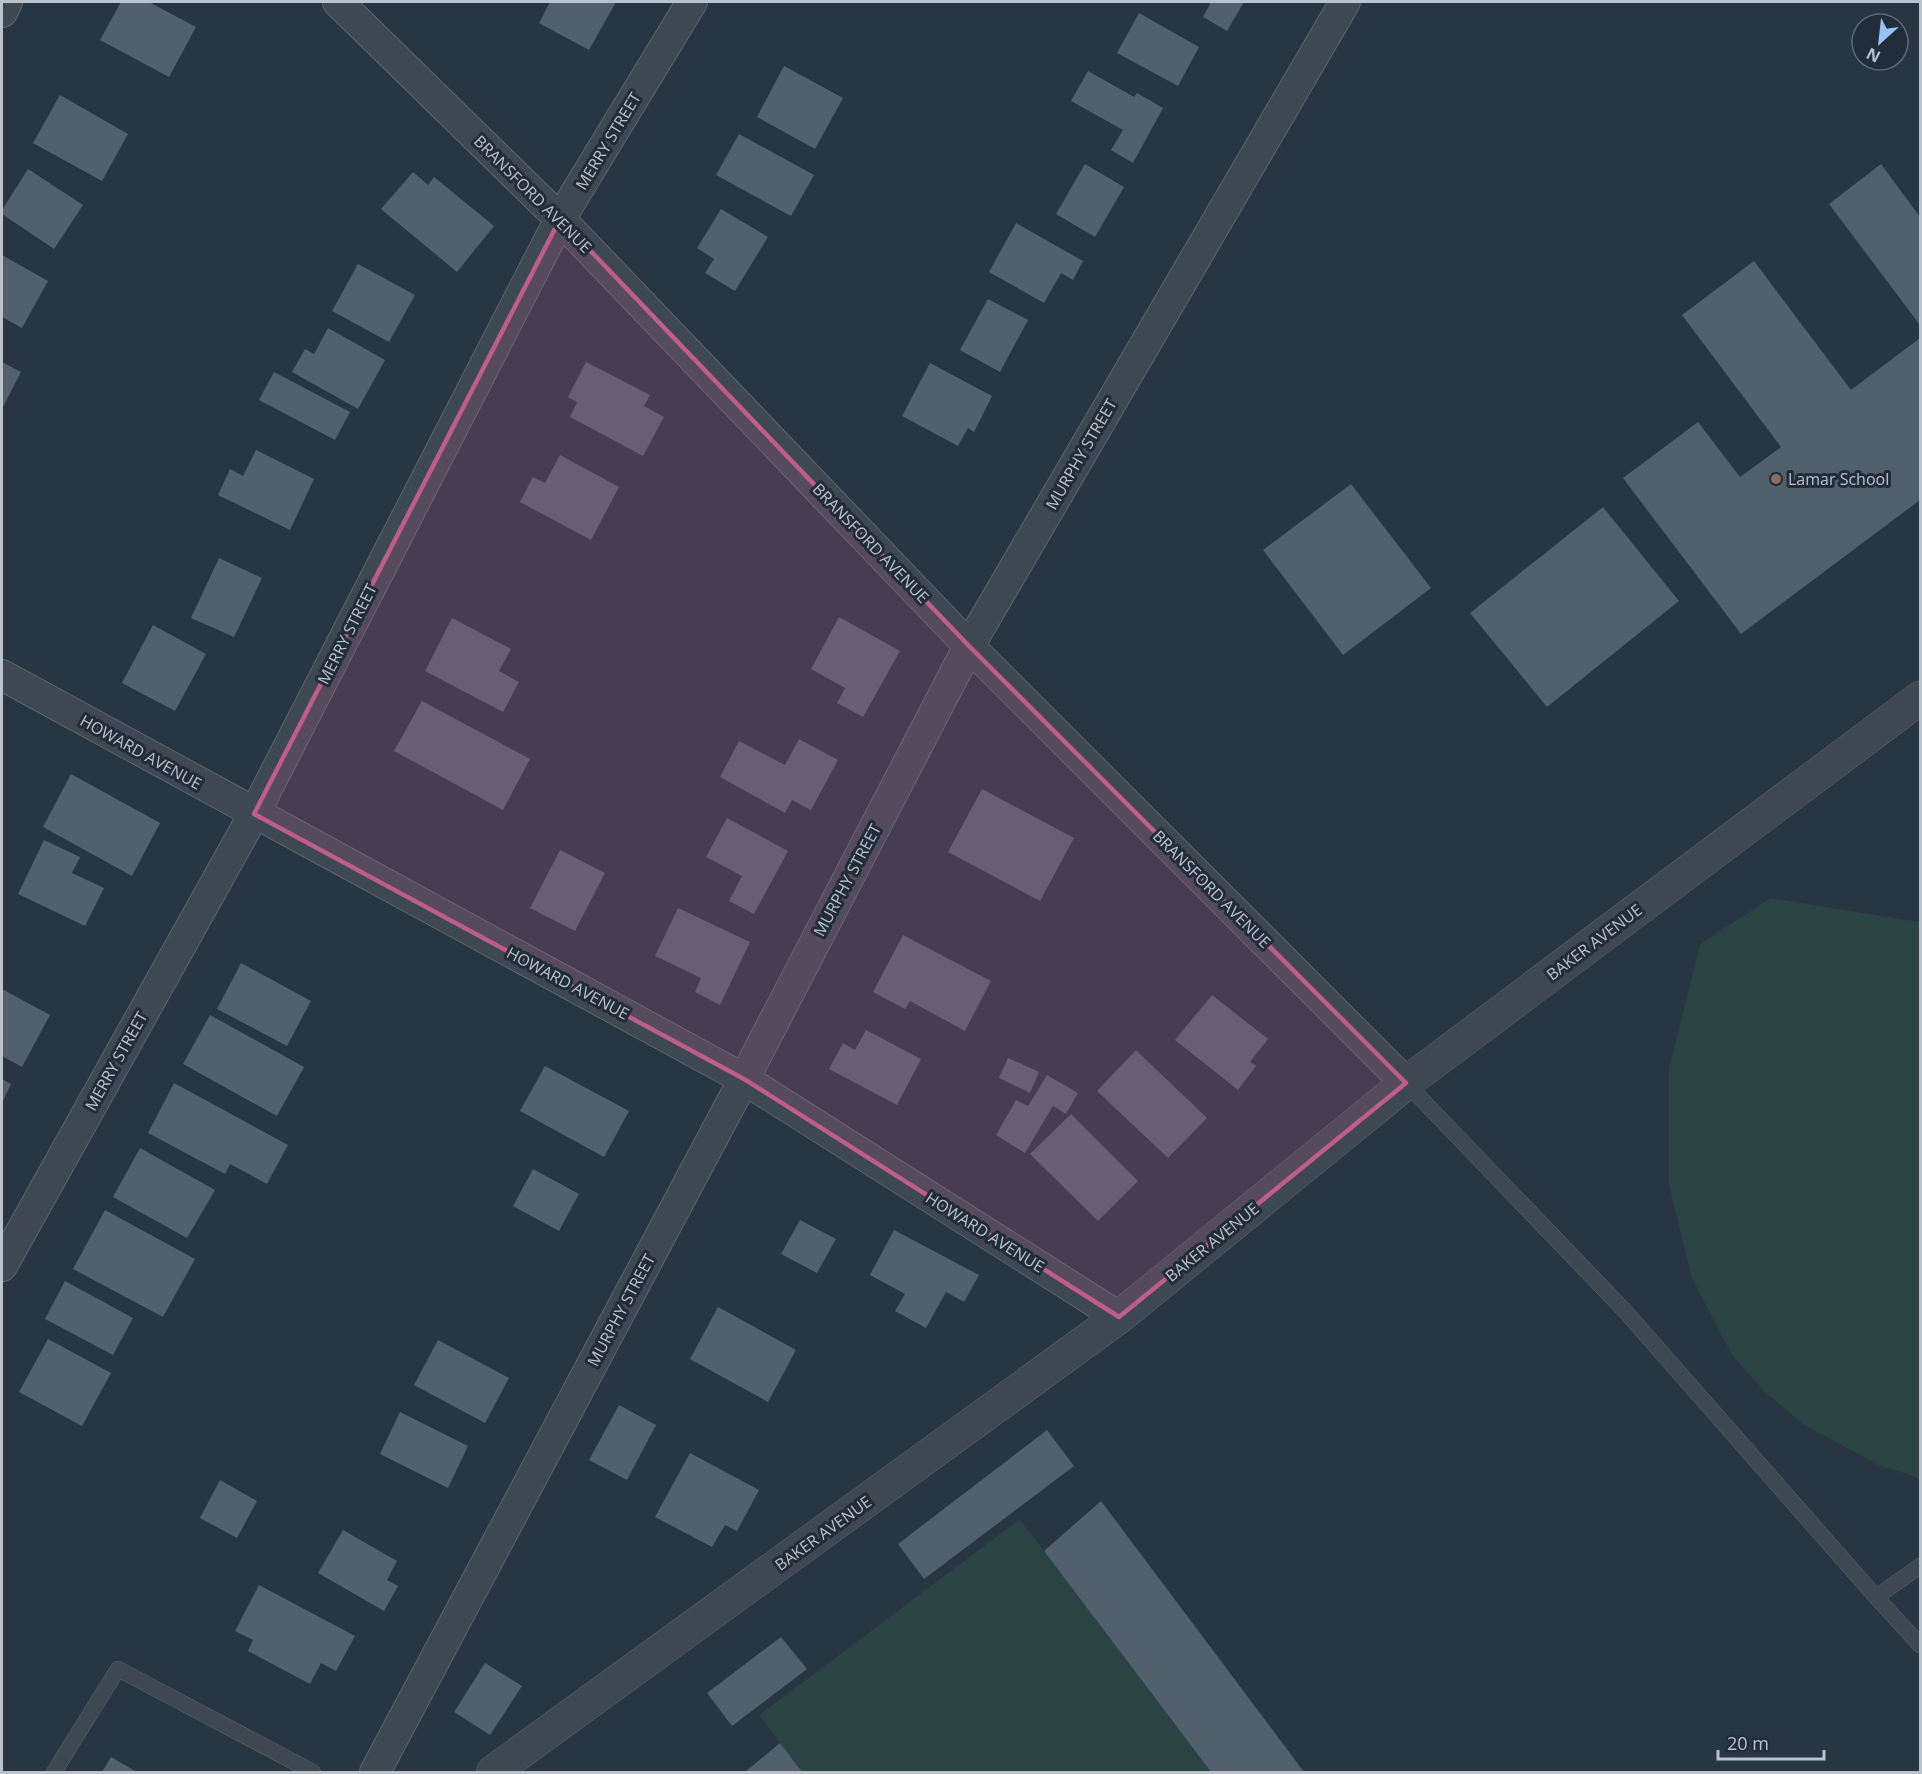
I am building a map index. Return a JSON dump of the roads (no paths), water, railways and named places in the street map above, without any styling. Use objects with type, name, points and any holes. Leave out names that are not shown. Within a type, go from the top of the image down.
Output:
[{"type":"street","points":[[2,12],[7,2]]},
{"type":"street","name":"BRANSFORD AVENUE","points":[[338,2],[560,219],[969,646],[1406,1083]]},
{"type":"street","name":"MERRY STREET","points":[[2,1266],[254,814],[560,219],[692,2]]},
{"type":"street","name":"MURPHY STREET","points":[[375,1773],[744,1078],[969,646],[1345,2]]},
{"type":"street","name":"HOWARD AVENUE","points":[[2,675],[254,814],[744,1078],[1119,1317]]},
{"type":"street","name":"BAKER AVENUE","points":[[493,1773],[1119,1317],[1406,1083],[1920,698]]},
{"type":"lane","points":[[1406,1083],[1625,1311],[1920,1645]]},
{"type":"lane","points":[[1876,1597],[1920,1566]]},
{"type":"lane","points":[[54,1773],[118,1669],[313,1773]]},
{"type":"place","name":"Lamar School","points":[[1776,479]]}]
